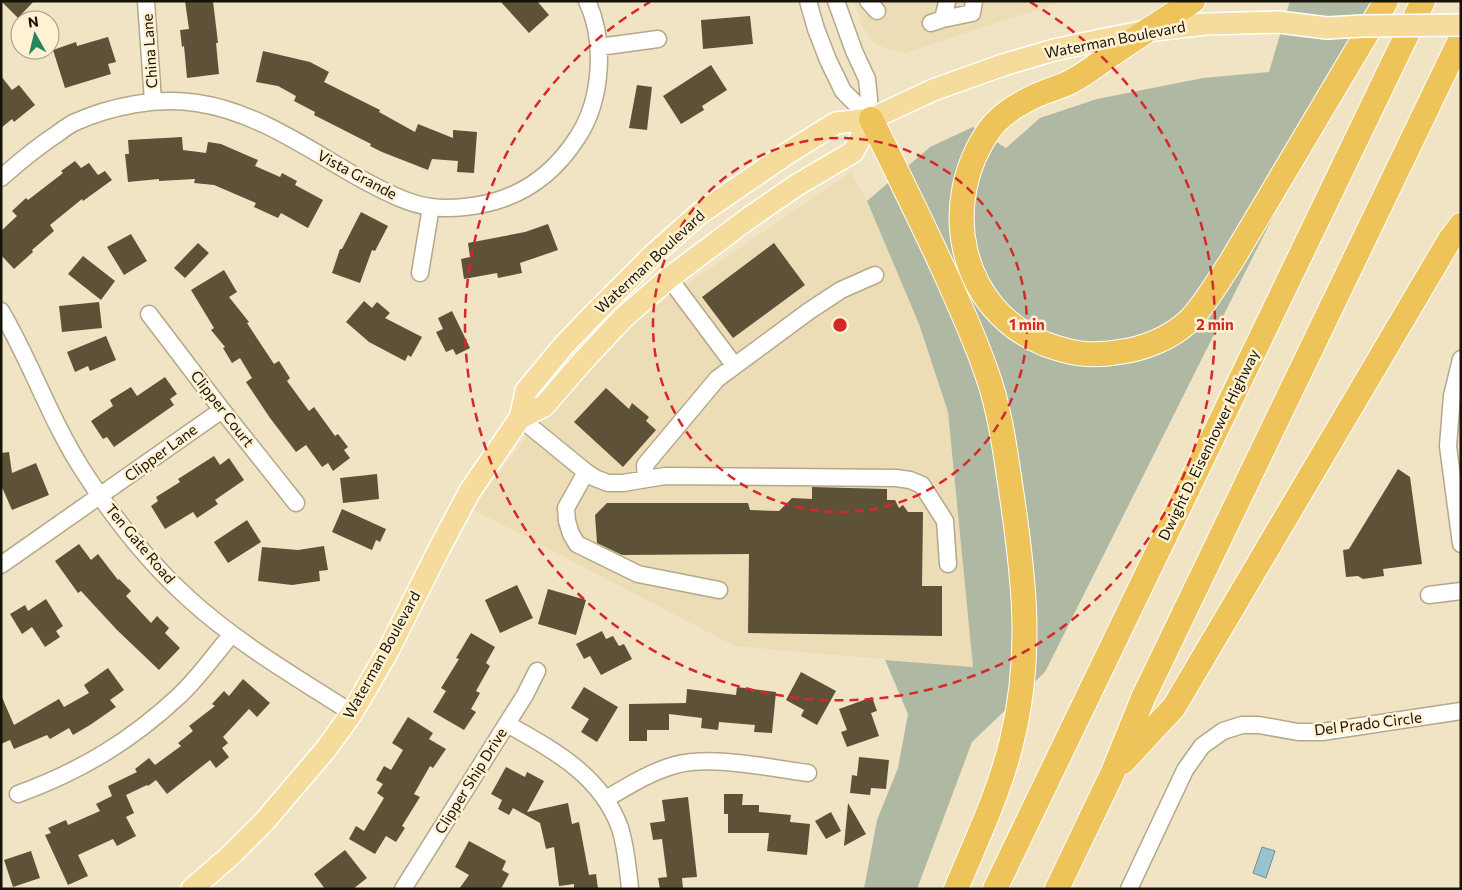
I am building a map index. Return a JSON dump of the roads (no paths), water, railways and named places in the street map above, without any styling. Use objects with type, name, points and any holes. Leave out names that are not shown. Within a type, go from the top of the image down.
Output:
[{"type":"highway","points":[[1194,1],[1071,82],[1035,96],[1008,112],[991,128],[971,162],[962,200],[961,233],[970,267],[985,297],[1008,323],[1034,339],[1066,352],[1100,355],[1135,350],[1166,337],[1189,320],[1209,295],[1231,262],[1386,1]]},
{"type":"highway","name":"Dwight D. Eisenhower Highway","points":[[995,889],[1423,1]]},
{"type":"highway","points":[[1057,889],[1113,772],[1143,698],[1461,38]]},
{"type":"highway","points":[[871,119],[952,288],[986,371],[1001,423],[1024,581],[1026,633],[1024,676],[1012,741],[994,796],[956,889]]},
{"type":"highway","points":[[1113,772],[1174,707],[1449,242],[1461,225]]},
{"type":"main road","name":"Waterman Boulevard","points":[[192,889],[231,855],[264,822],[326,749],[352,713],[387,653],[470,491],[520,418],[526,391],[565,344],[629,278],[699,214],[758,172],[836,123],[871,119],[933,90],[1003,64],[1054,50],[1146,31],[1205,24],[1278,22],[1327,28],[1461,25]]},
{"type":"main road","name":"Waterman Boulevard","points":[[520,418],[544,406],[583,360],[623,318],[669,278],[749,218],[797,185],[852,152],[871,119]]},
{"type":"street","name":"China Lane","points":[[146,1],[153,101]]},
{"type":"street","name":"Vista Grande","points":[[1,178],[32,151],[72,123],[113,109],[153,101],[197,103],[233,111],[266,125],[394,196],[431,207],[472,207],[493,202],[513,195],[545,175],[570,149],[582,131],[590,113],[598,78],[599,47],[587,1]]},
{"type":"street","points":[[808,1],[825,52],[843,91],[871,119]]},
{"type":"street","points":[[836,1],[854,51],[867,79],[871,119]]},
{"type":"street","points":[[947,2],[937,21],[972,13],[974,1]]},
{"type":"street","points":[[599,47],[658,40]]},
{"type":"street","points":[[420,273],[431,207]]},
{"type":"street","points":[[646,479],[645,465],[717,379],[809,311],[841,290],[875,275]]},
{"type":"street","points":[[669,278],[734,365]]},
{"type":"street","name":"Ten Gate Road","points":[[1,311],[81,468],[122,528],[188,598],[232,634],[352,713]]},
{"type":"street","name":"Clipper Court","points":[[149,314],[296,503]]},
{"type":"street","points":[[1461,359],[1452,396],[1448,446],[1461,544]]},
{"type":"street","name":"Clipper Lane","points":[[1,565],[222,410]]},
{"type":"street","points":[[520,418],[586,472],[608,483],[623,483],[665,476],[896,478],[910,480],[922,486],[945,521],[948,564]]},
{"type":"street","points":[[586,472],[566,508],[567,521],[571,534],[577,544],[638,574],[719,590]]},
{"type":"street","points":[[1429,596],[1461,591]]},
{"type":"street","points":[[18,794],[52,782],[102,756],[143,726],[181,694],[232,634]]},
{"type":"street","name":"Clipper Ship Drive","points":[[402,889],[525,695],[537,671]]},
{"type":"street","name":"Del Prado Circle","points":[[1129,889],[1185,770],[1202,746],[1223,731],[1242,725],[1259,725],[1298,732],[1322,732],[1461,711]]},
{"type":"street","points":[[507,724],[556,752],[585,775],[606,799],[620,829],[630,889]]},
{"type":"street","points":[[606,799],[646,775],[676,765],[712,761],[808,772]]},
{"type":"water","points":[[1262,847],[1275,851],[1266,878],[1253,873]]}]
